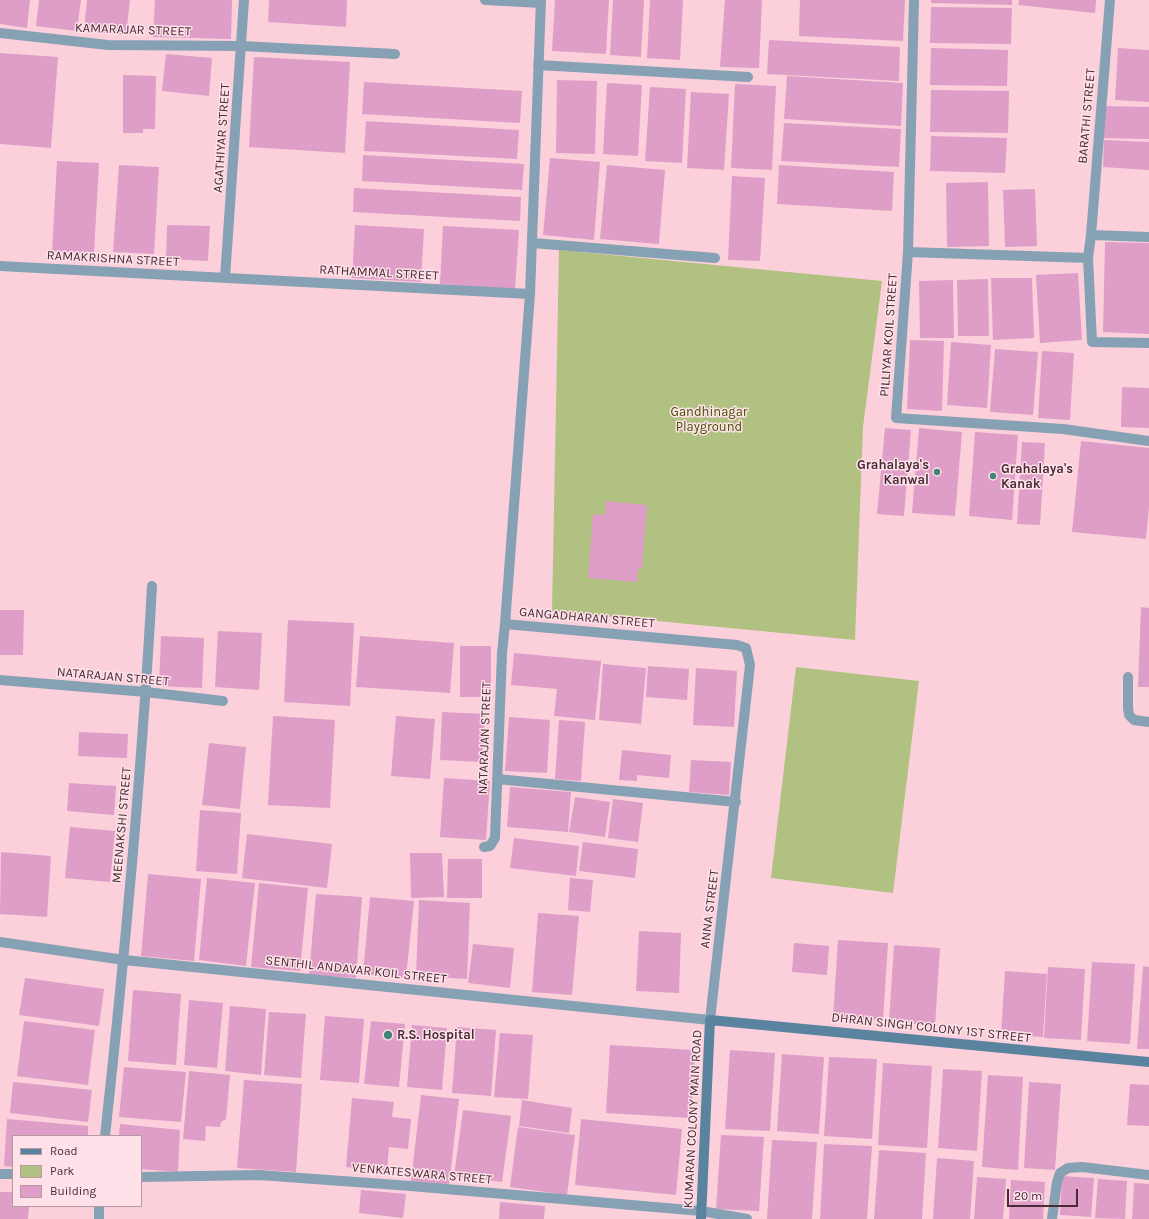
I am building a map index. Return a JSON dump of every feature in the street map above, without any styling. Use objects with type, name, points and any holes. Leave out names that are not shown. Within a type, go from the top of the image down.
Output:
[{"type":"street","name":"AGATHIYAR STREET","points":[[225,278],[244,0]]},
{"type":"street","points":[[486,0],[541,2]]},
{"type":"street","name":"PILLIYAR KOIL STREET","points":[[914,0],[908,252],[896,418],[1063,429],[1149,441]]},
{"type":"street","name":"BARATHI STREET","points":[[1110,0],[1088,258],[1092,342],[1149,343]]},
{"type":"street","name":"GANGADHARAN STREET","points":[[541,2],[533,243],[505,624],[737,645],[746,648],[750,665],[736,802]]},
{"type":"street","name":"KAMARAJAR STREET","points":[[0,33],[108,45],[242,46],[395,54]]},
{"type":"street","points":[[538,65],[748,77]]},
{"type":"street","points":[[1091,235],[1149,237]]},
{"type":"street","points":[[533,243],[715,258]]},
{"type":"street","points":[[908,252],[1088,258]]},
{"type":"street","name":"RAMAKRISHNA STREET","points":[[0,266],[225,278]]},
{"type":"street","name":"RATHAMMAL STREET","points":[[225,278],[530,294]]},
{"type":"street","name":"MEENAKSHI STREET","points":[[106,1135],[124,960],[146,692],[152,586]]},
{"type":"street","name":"NATARAJAN STREET","points":[[484,847],[490,846],[495,838],[502,653],[505,624]]},
{"type":"street","points":[[1128,677],[1129,714],[1134,720],[1149,722]]},
{"type":"street","name":"NATARAJAN STREET","points":[[0,680],[146,692],[223,701]]},
{"type":"street","points":[[497,779],[736,802]]},
{"type":"street","name":"ANNA STREET","points":[[710,1020],[736,802]]},
{"type":"street","name":"SENTHIL ANDAVAR KOIL STREET","points":[[0,942],[124,960],[710,1020]]},
{"type":"street","name":"DHRAN SINGH COLONY 1ST STREET","points":[[710,1020],[1149,1062]]},
{"type":"street","name":"KUMARAN COLONY MAIN ROAD","points":[[701,1215],[710,1020]]},
{"type":"street","points":[[1052,1219],[1057,1182],[1060,1173],[1068,1168],[1082,1167],[1149,1175]]},
{"type":"street","points":[[0,1174],[12,1174]]},
{"type":"street","name":"VENKATESWARA STREET","points":[[142,1177],[259,1175],[411,1186],[747,1219]]},
{"type":"street","points":[[98,1219],[99,1207]]},
{"type":"green space","name":"Gandhinagar Playground","points":[[559,250],[882,281],[863,427],[855,640],[552,611]]},
{"type":"green space","points":[[796,667],[919,681],[893,893],[771,878]]},
{"type":"building","points":[[0,0],[30,0],[27,28],[0,24]]},
{"type":"building","points":[[39,0],[81,0],[77,31],[36,26]]},
{"type":"building","points":[[87,0],[130,0],[126,35],[84,30]]},
{"type":"building","points":[[155,0],[232,0],[231,39],[153,37]]},
{"type":"building","points":[[269,0],[347,0],[346,27],[268,22]]},
{"type":"building","points":[[555,0],[609,0],[606,54],[552,51]]},
{"type":"building","points":[[613,0],[644,0],[641,57],[610,55]]},
{"type":"building","points":[[650,0],[683,0],[680,60],[647,58]]},
{"type":"building","points":[[725,0],[762,0],[759,68],[720,67]]},
{"type":"building","points":[[800,0],[905,0],[903,41],[799,36]]},
{"type":"building","points":[[931,0],[1012,0],[1012,5],[931,3]]},
{"type":"building","points":[[1019,0],[1096,0],[1095,13],[1018,5]]},
{"type":"building","points":[[931,7],[1012,8],[1011,44],[930,43]]},
{"type":"building","points":[[769,40],[900,47],[899,81],[767,74]]},
{"type":"building","points":[[931,48],[1008,50],[1007,86],[930,85]]},
{"type":"building","points":[[1118,48],[1149,50],[1149,102],[1115,100]]},
{"type":"building","points":[[0,53],[58,57],[51,148],[0,144]]},
{"type":"building","points":[[166,54],[212,58],[209,96],[162,91]]},
{"type":"building","points":[[254,57],[350,62],[345,153],[249,147]]},
{"type":"building","points":[[123,75],[156,76],[155,129],[143,129],[143,133],[123,133]]},
{"type":"building","points":[[787,76],[903,83],[901,126],[784,119]]},
{"type":"building","points":[[557,80],[597,81],[595,154],[556,153]]},
{"type":"building","points":[[364,82],[522,91],[520,123],[362,114]]},
{"type":"building","points":[[607,83],[642,85],[638,156],[603,154]]},
{"type":"building","points":[[735,84],[776,86],[772,170],[731,168]]},
{"type":"building","points":[[650,87],[686,89],[682,163],[645,161]]},
{"type":"building","points":[[931,90],[1009,91],[1008,133],[930,132]]},
{"type":"building","points":[[691,92],[729,94],[724,170],[687,168]]},
{"type":"building","points":[[1104,106],[1149,107],[1149,139],[1103,138]]},
{"type":"building","points":[[366,121],[519,130],[517,159],[364,151]]},
{"type":"building","points":[[784,123],[901,129],[899,167],[781,161]]},
{"type":"building","points":[[931,136],[1007,138],[1005,173],[930,171]]},
{"type":"building","points":[[1104,140],[1149,142],[1149,170],[1103,167]]},
{"type":"building","points":[[363,155],[524,164],[522,190],[362,181]]},
{"type":"building","points":[[550,158],[600,162],[594,240],[543,235]]},
{"type":"building","points":[[57,161],[99,163],[94,254],[52,251]]},
{"type":"building","points":[[119,165],[159,167],[154,254],[113,252]]},
{"type":"building","points":[[607,165],[665,170],[659,244],[600,239]]},
{"type":"building","points":[[779,165],[894,172],[892,211],[777,204]]},
{"type":"building","points":[[732,176],[765,178],[760,261],[728,260]]},
{"type":"building","points":[[988,182],[989,246],[947,247],[946,183]]},
{"type":"building","points":[[354,188],[521,197],[520,221],[353,212]]},
{"type":"building","points":[[1035,189],[1037,246],[1005,247],[1003,190]]},
{"type":"building","points":[[167,225],[210,226],[208,261],[166,259]]},
{"type":"building","points":[[355,225],[424,229],[421,282],[352,278]]},
{"type":"building","points":[[443,226],[519,230],[515,289],[440,284]]},
{"type":"building","points":[[1105,242],[1149,243],[1149,334],[1103,332]]},
{"type":"building","points":[[1078,273],[1082,340],[1040,343],[1036,275]]},
{"type":"building","points":[[991,278],[1032,278],[1034,338],[993,340]]},
{"type":"building","points":[[988,279],[989,336],[958,336],[957,280]]},
{"type":"building","points":[[953,280],[954,338],[920,338],[919,281]]},
{"type":"building","points":[[910,340],[944,341],[942,411],[907,409]]},
{"type":"building","points":[[951,342],[991,345],[987,408],[947,405]]},
{"type":"building","points":[[995,349],[1038,352],[1033,415],[990,412]]},
{"type":"building","points":[[1042,351],[1074,353],[1070,420],[1038,418]]},
{"type":"building","points":[[1122,387],[1149,388],[1149,428],[1121,427]]},
{"type":"building","points":[[885,428],[911,430],[904,516],[877,514]]},
{"type":"building","name":"Grahalaya's Kanwal","points":[[919,428],[962,432],[955,516],[912,513]]},
{"type":"building","name":"Grahalaya's Kanak","points":[[975,432],[1018,435],[1012,520],[969,516]]},
{"type":"building","points":[[1081,441],[1149,448],[1149,507],[1146,539],[1072,532]]},
{"type":"building","points":[[1022,442],[1045,443],[1040,525],[1017,524]]},
{"type":"building","points":[[606,501],[647,505],[642,569],[638,569],[637,582],[588,578],[593,514],[605,515]]},
{"type":"building","points":[[1141,607],[1149,608],[1149,687],[1138,687]]},
{"type":"building","points":[[0,610],[24,610],[23,655],[0,655]]},
{"type":"building","points":[[288,620],[354,623],[350,706],[284,702]]},
{"type":"building","points":[[218,631],[262,633],[259,690],[215,687]]},
{"type":"building","points":[[161,636],[204,638],[202,688],[159,686]]},
{"type":"building","points":[[360,636],[454,643],[450,693],[356,687]]},
{"type":"building","points":[[460,646],[491,646],[491,697],[460,697]]},
{"type":"building","points":[[514,653],[601,661],[595,720],[554,716],[557,689],[511,685]]},
{"type":"building","points":[[603,664],[646,668],[641,724],[599,720]]},
{"type":"building","points":[[648,666],[689,669],[687,700],[646,697]]},
{"type":"building","points":[[696,668],[737,671],[734,727],[693,725]]},
{"type":"building","points":[[442,712],[485,714],[482,762],[440,760]]},
{"type":"building","points":[[273,716],[335,720],[330,808],[268,805]]},
{"type":"building","points":[[396,716],[435,719],[430,779],[391,776]]},
{"type":"building","points":[[509,717],[550,720],[547,773],[505,771]]},
{"type":"building","points":[[559,720],[585,722],[581,781],[555,779]]},
{"type":"building","points":[[79,732],[128,734],[127,758],[78,756]]},
{"type":"building","points":[[209,743],[246,747],[240,809],[202,805]]},
{"type":"building","points":[[622,750],[671,755],[669,778],[637,775],[637,781],[619,780]]},
{"type":"building","points":[[691,760],[731,762],[729,795],[689,792]]},
{"type":"building","points":[[444,778],[490,781],[486,840],[440,837]]},
{"type":"building","points":[[69,783],[116,786],[114,815],[67,811]]},
{"type":"building","points":[[510,787],[571,792],[568,832],[507,827]]},
{"type":"building","points":[[575,797],[610,802],[605,837],[569,832]]},
{"type":"building","points":[[613,799],[643,803],[638,842],[608,838]]},
{"type":"building","points":[[200,810],[241,813],[237,874],[196,871]]},
{"type":"building","points":[[70,827],[115,831],[110,882],[65,878]]},
{"type":"building","points":[[247,834],[332,844],[327,888],[242,878]]},
{"type":"building","points":[[514,838],[579,846],[576,876],[510,868]]},
{"type":"building","points":[[583,842],[638,849],[635,878],[579,871]]},
{"type":"building","points":[[1,852],[51,856],[47,917],[0,914]]},
{"type":"building","points":[[410,853],[442,853],[444,897],[411,898]]},
{"type":"building","points":[[448,859],[482,859],[482,898],[447,898]]},
{"type":"building","points":[[148,874],[201,879],[194,961],[141,956]]},
{"type":"building","points":[[207,878],[255,883],[246,966],[199,960]]},
{"type":"building","points":[[570,878],[593,880],[590,912],[568,910]]},
{"type":"building","points":[[259,883],[308,888],[300,971],[251,967]]},
{"type":"building","points":[[316,894],[362,897],[356,978],[309,975]]},
{"type":"building","points":[[370,897],[414,901],[406,978],[363,974]]},
{"type":"building","points":[[419,900],[470,903],[467,979],[416,976]]},
{"type":"building","points":[[538,913],[579,916],[572,995],[532,992]]},
{"type":"building","points":[[639,931],[681,933],[679,993],[636,991]]},
{"type":"building","points":[[838,940],[888,943],[883,1020],[833,1017]]},
{"type":"building","points":[[794,943],[829,946],[827,975],[792,972]]},
{"type":"building","points":[[473,944],[514,948],[510,988],[468,983]]},
{"type":"building","points":[[894,945],[940,948],[935,1025],[889,1022]]},
{"type":"building","points":[[1092,962],[1135,964],[1130,1044],[1087,1041]]},
{"type":"building","points":[[1143,966],[1149,967],[1149,1049],[1137,1049]]},
{"type":"building","points":[[1048,967],[1085,969],[1081,1040],[1044,1038]]},
{"type":"building","points":[[1005,971],[1047,974],[1043,1037],[1001,1034]]},
{"type":"building","points":[[25,978],[104,989],[99,1026],[19,1015]]},
{"type":"building","points":[[133,990],[181,994],[176,1065],[128,1061]]},
{"type":"building","points":[[189,1000],[223,1003],[217,1068],[184,1065]]},
{"type":"building","points":[[230,1006],[266,1009],[261,1075],[225,1071]]},
{"type":"building","points":[[269,1012],[306,1014],[301,1078],[264,1075]]},
{"type":"building","points":[[325,1016],[364,1019],[359,1083],[320,1080]]},
{"type":"building","points":[[24,1021],[95,1030],[88,1085],[17,1076]]},
{"type":"building","points":[[371,1021],[405,1024],[399,1087],[364,1084]]},
{"type":"building","points":[[412,1025],[447,1028],[442,1090],[407,1087]]},
{"type":"building","points":[[457,1027],[496,1030],[491,1096],[452,1093]]},
{"type":"building","points":[[500,1033],[533,1035],[528,1099],[494,1097]]},
{"type":"building","points":[[610,1045],[695,1050],[691,1118],[606,1113]]},
{"type":"building","points":[[730,1050],[775,1053],[770,1131],[725,1129]]},
{"type":"building","points":[[782,1054],[824,1057],[819,1134],[777,1131]]},
{"type":"building","points":[[829,1057],[877,1059],[872,1139],[824,1136]]},
{"type":"building","points":[[883,1063],[932,1066],[927,1148],[878,1145]]},
{"type":"building","points":[[124,1067],[186,1072],[181,1122],[119,1117]]},
{"type":"building","points":[[943,1069],[982,1071],[977,1151],[938,1148]]},
{"type":"building","points":[[189,1071],[230,1075],[226,1119],[221,1122],[220,1127],[206,1126],[205,1141],[183,1139]]},
{"type":"building","points":[[988,1075],[1023,1077],[1018,1170],[982,1167]]},
{"type":"building","points":[[244,1080],[302,1084],[296,1172],[237,1168]]},
{"type":"building","points":[[13,1082],[92,1090],[88,1122],[10,1113]]},
{"type":"building","points":[[1029,1082],[1061,1084],[1055,1170],[1024,1168]]},
{"type":"building","points":[[1130,1084],[1149,1085],[1149,1126],[1127,1125]]},
{"type":"building","points":[[421,1095],[459,1099],[449,1185],[411,1181]]},
{"type":"building","points":[[352,1098],[394,1102],[392,1117],[411,1119],[408,1149],[389,1147],[387,1171],[346,1167]]},
{"type":"building","points":[[522,1100],[572,1108],[569,1133],[519,1126]]},
{"type":"building","points":[[463,1110],[511,1116],[502,1182],[454,1176]]},
{"type":"building","points":[[7,1119],[88,1126],[88,1135],[12,1135],[12,1167],[4,1166]]},
{"type":"building","points":[[581,1119],[682,1129],[676,1195],[575,1185]]},
{"type":"building","points":[[120,1124],[180,1130],[178,1172],[142,1169],[142,1135],[119,1135]]},
{"type":"building","points":[[518,1127],[575,1135],[567,1195],[510,1187]]},
{"type":"building","points":[[721,1135],[764,1137],[759,1211],[716,1209]]},
{"type":"building","points":[[772,1140],[817,1142],[812,1219],[767,1219]]},
{"type":"building","points":[[824,1144],[872,1146],[867,1219],[820,1219]]},
{"type":"building","points":[[879,1150],[926,1153],[922,1219],[874,1219]]},
{"type":"building","points":[[937,1158],[974,1161],[970,1219],[933,1219]]},
{"type":"building","points":[[1062,1176],[1094,1178],[1091,1217],[1060,1215]]},
{"type":"building","points":[[977,1177],[1006,1179],[1003,1219],[974,1219]]},
{"type":"building","points":[[1098,1179],[1127,1181],[1125,1219],[1095,1218]]},
{"type":"building","points":[[1011,1180],[1045,1182],[1043,1219],[1009,1219]]},
{"type":"building","points":[[1134,1183],[1149,1184],[1149,1219],[1132,1219]]},
{"type":"building","points":[[361,1190],[406,1194],[403,1218],[359,1213]]},
{"type":"building","points":[[0,1192],[12,1192],[12,1207],[29,1207],[28,1219],[0,1219]]},
{"type":"building","points":[[500,1202],[545,1206],[544,1219],[499,1219]]},
{"type":"place","name":"Grahalaya's Kanwal","points":[[937,472]]},
{"type":"place","name":"Grahalaya's Kanak","points":[[993,476]]},
{"type":"place","name":"R.S. Hospital","points":[[388,1035]]}]
